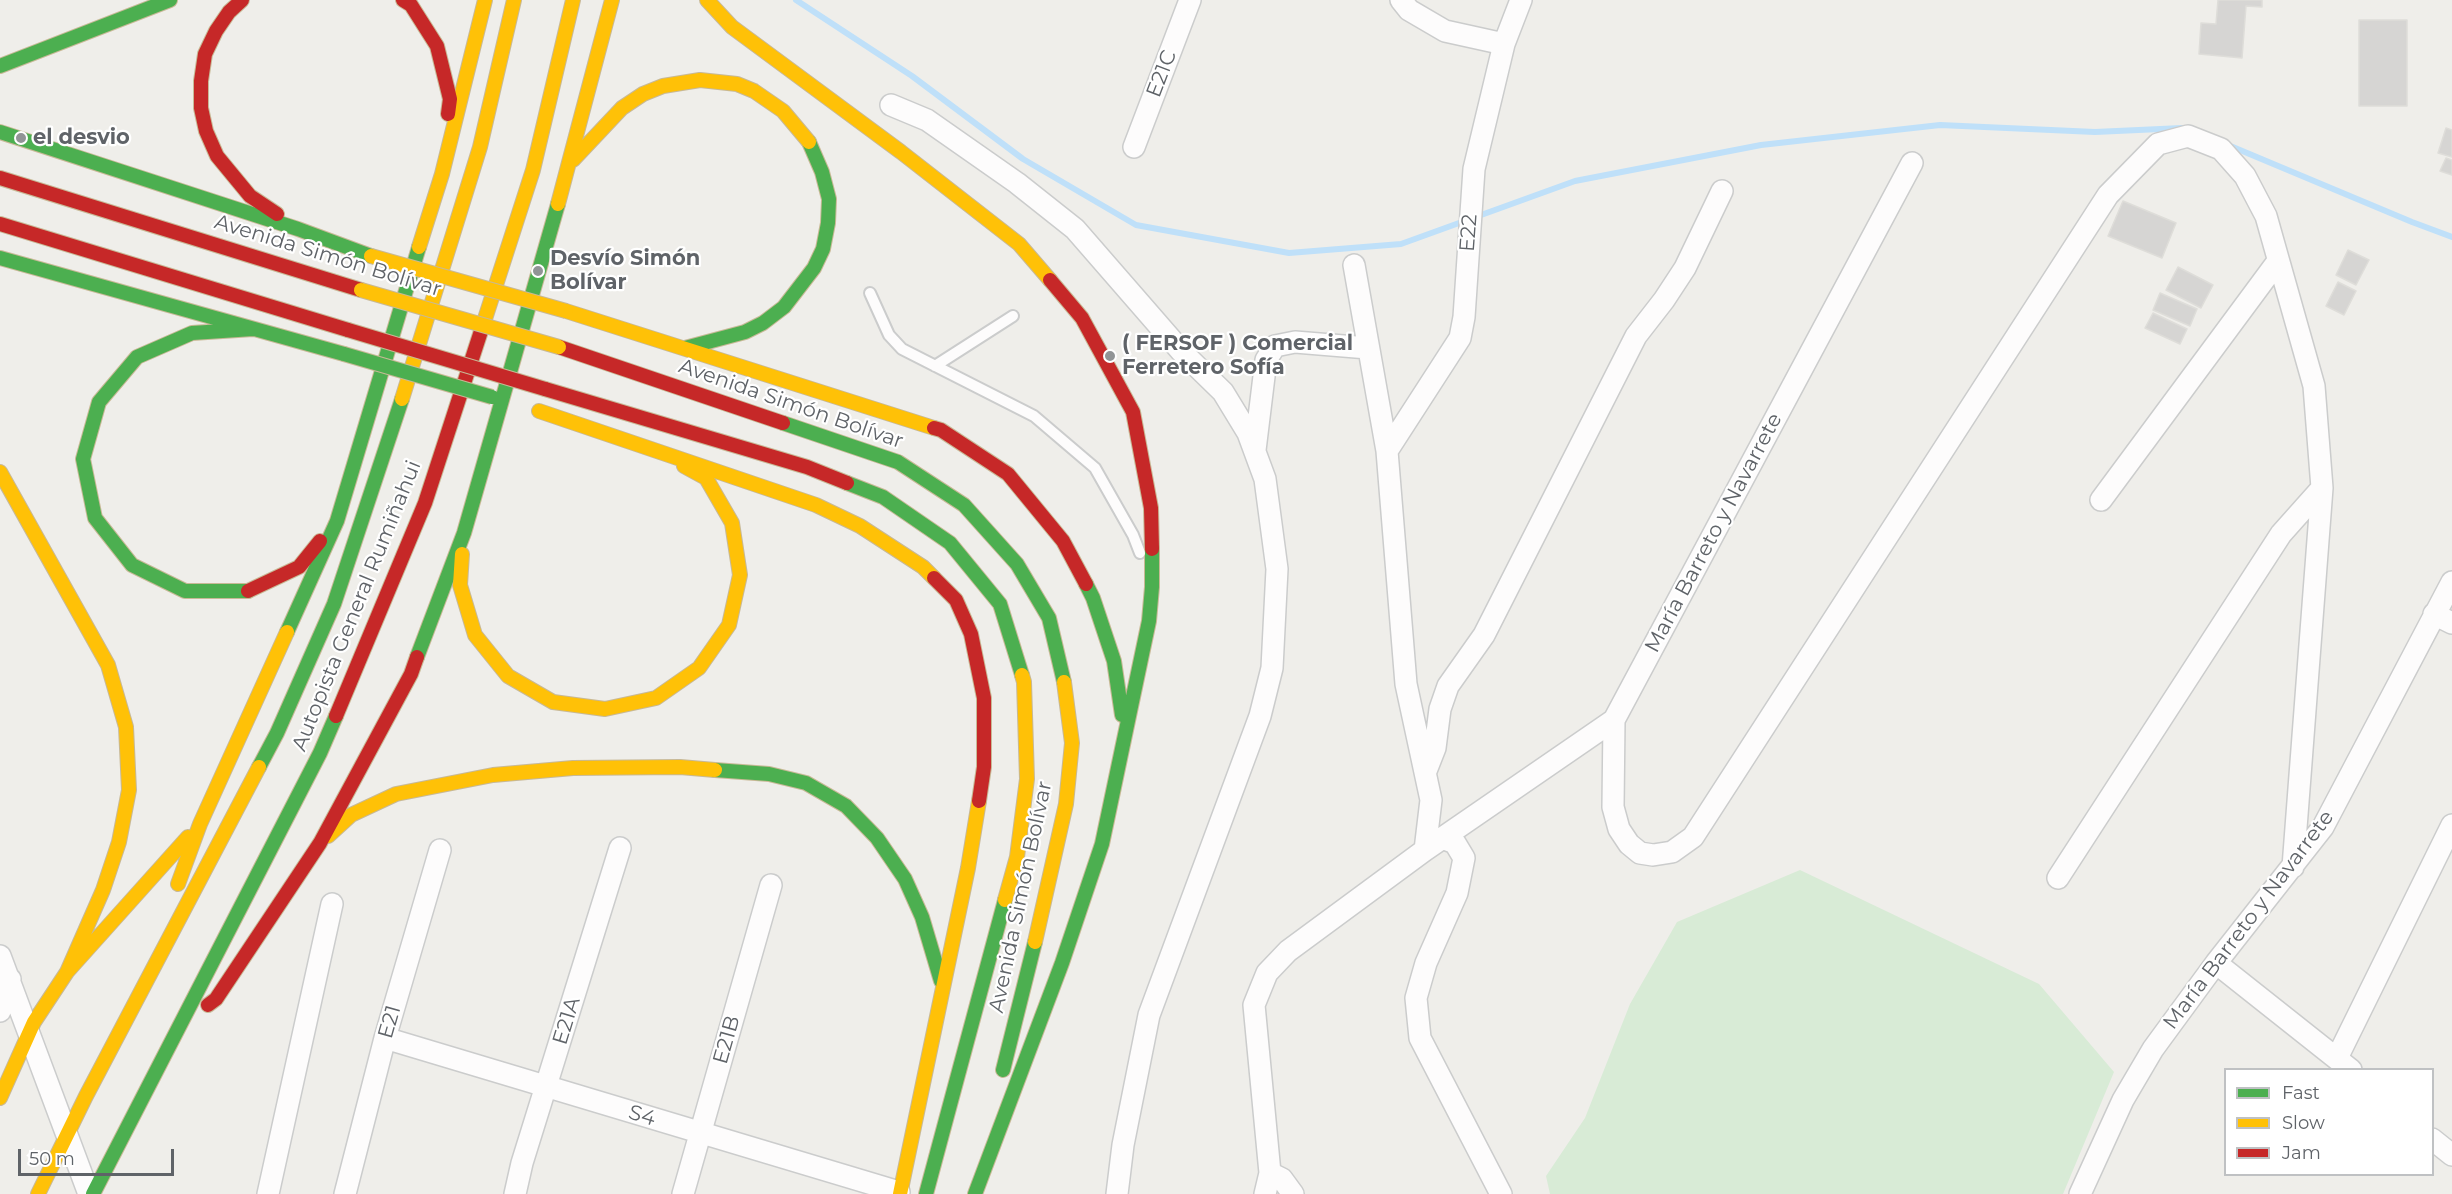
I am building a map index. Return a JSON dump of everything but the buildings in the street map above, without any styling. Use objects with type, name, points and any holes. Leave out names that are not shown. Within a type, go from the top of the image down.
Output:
[{"type":"highway","points":[[0,66],[170,0]]},
{"type":"highway","points":[[242,0],[229,12],[216,31],[205,54],[201,81],[201,108],[206,131],[217,156],[250,196],[298,229]]},
{"type":"highway","points":[[404,0],[411,5],[437,46],[450,99],[442,174]]},
{"type":"highway","points":[[140,993],[200,824],[337,522],[394,325],[442,174],[485,0]]},
{"type":"highway","name":"Autopista General Rumiñahui","points":[[38,1194],[140,993],[277,733],[334,604],[374,487],[480,147],[514,0]]},
{"type":"highway","name":"Autopista General Rumiñahui","points":[[91,1194],[182,1024],[320,753],[425,503],[533,170],[573,0]]},
{"type":"highway","points":[[182,1024],[216,999],[320,843],[411,674],[464,533],[570,163],[612,0]]},
{"type":"highway","points":[[707,0],[732,27],[901,152],[1019,244],[1082,318],[1133,412],[1151,508],[1152,587],[1149,621],[1126,737],[1098,855],[1062,963],[974,1194]]},
{"type":"highway","points":[[570,163],[622,108],[643,94],[663,86],[700,80],[737,84],[754,91],[783,111],[812,146],[829,199],[828,223],[823,249],[814,268],[783,307],[763,323],[745,332],[685,348]]},
{"type":"highway","points":[[0,132],[298,229],[371,256],[566,311],[942,430],[1008,474],[1064,541],[1093,598],[1114,661],[1126,737]]},
{"type":"highway","name":"Avenida Simón Bolívar","points":[[0,178],[361,290],[559,347],[898,462],[964,505],[1017,564],[1049,618],[1064,680],[1072,743],[1066,804],[1000,1080]]},
{"type":"highway","name":"Avenida Simón Bolívar","points":[[0,224],[807,467],[883,498],[950,543],[1000,604],[1024,682],[1026,790],[1017,857],[926,1194]]},
{"type":"highway","points":[[0,258],[527,407],[816,505],[860,526],[923,567],[956,600],[971,634],[984,698],[984,767],[968,868],[900,1193]]},
{"type":"highway","points":[[253,329],[192,333],[137,357],[99,402],[83,459],[95,518],[132,565],[185,591],[221,592],[245,592],[299,567],[337,522]]},
{"type":"highway","points":[[464,533],[460,585],[475,635],[508,676],[553,702],[605,710],[656,698],[699,668],[729,625],[740,575],[732,523],[706,478],[658,452]]},
{"type":"highway","points":[[3,487],[108,665],[126,727],[129,790],[119,842],[103,891],[67,972]]},
{"type":"highway","points":[[320,843],[351,815],[396,794],[493,775],[573,768],[680,766],[778,776],[806,783],[846,806],[877,838],[905,879],[922,917],[942,984]]},
{"type":"highway","points":[[0,1098],[34,1022],[67,972],[200,824]]},
{"type":"highway","points":[[974,1194],[995,1103]]},
{"type":"street","name":"E21C","points":[[1134,147],[1190,0]]},
{"type":"street","points":[[1401,0],[1409,10],[1445,31],[1504,44]]},
{"type":"street","name":"E22","points":[[1387,451],[1460,338],[1464,317],[1474,169],[1504,44],[1521,0]]},
{"type":"street","points":[[891,105],[927,120],[1017,183],[1075,229],[1182,352],[1223,392],[1248,433],[1265,479],[1277,569],[1272,668],[1260,716],[1149,1015],[1123,1145],[1117,1194]]},
{"type":"street","points":[[1614,720],[1613,807],[1619,829],[1629,844],[1640,853],[1653,855],[1671,852],[1693,837],[2108,195],[2158,144],[2188,136],[2220,149],[2245,176],[2266,216],[2314,386],[2322,488],[2293,867]]},
{"type":"street","name":"María Barreto y Navarrete","points":[[1265,1194],[1270,1173],[1254,1005],[1267,973],[1288,951],[1433,844],[1614,720],[1912,163]]},
{"type":"street","points":[[1426,771],[1436,748],[1440,709],[1448,686],[1484,636],[1636,336],[1685,268],[1722,191]]},
{"type":"street","points":[[2101,500],[2278,261]]},
{"type":"street","points":[[1354,265],[1387,451],[1406,684],[1431,800],[1433,844],[1455,843],[1464,858],[1457,893],[1426,963],[1416,998],[1420,1038],[1501,1194]]},
{"type":"street","points":[[1255,452],[1266,360],[1275,346],[1295,342],[1368,348]]},
{"type":"street","points":[[2058,878],[2281,534],[2322,488]]},
{"type":"street","name":"María Barreto y Navarrete","points":[[2080,1194],[2123,1100],[2153,1050],[2216,963],[2323,827],[2443,619],[2452,582]]},
{"type":"street","points":[[2216,963],[2344,1064],[2452,825]]},
{"type":"street","name":"E21A","points":[[515,1194],[522,1163],[620,848]]},
{"type":"street","name":"E21","points":[[345,1194],[385,1038],[440,850]]},
{"type":"street","name":"E21B","points":[[683,1194],[771,885]]},
{"type":"street","points":[[268,1194],[332,904]]},
{"type":"street","points":[[0,956],[91,1194]]},
{"type":"street","points":[[0,1011],[10,980]]},
{"type":"street","name":"S4","points":[[385,1038],[900,1193]]},
{"type":"street","points":[[2434,1140],[2452,1155]]},
{"type":"street","points":[[1270,1173],[1282,1179],[1293,1194]]},
{"type":"lane","points":[[870,293],[889,335],[902,349],[1034,416],[1095,468],[1133,535],[1152,587]]},
{"type":"lane","points":[[935,366],[1013,316]]},
{"type":"green space","points":[[1800,870],[2039,984],[2114,1072],[2063,1194],[1550,1194],[1546,1176],[1585,1118],[1630,1004],[1677,922]]},
{"type":"waterway","points":[[796,0],[912,76],[1023,159],[1136,225],[1289,253],[1401,244],[1575,181],[1761,145],[1940,125],[2095,132],[2182,128]]},
{"type":"waterway","points":[[2228,145],[2452,237]]},
{"type":"traffic: fast","points":[[0,66],[170,0]]},
{"type":"traffic: fast","points":[[0,132],[298,229],[371,256]]},
{"type":"traffic: fast","points":[[685,348],[745,332],[763,323],[784,307],[814,268],[823,249],[828,223],[829,199],[822,172],[809,142]]},
{"type":"traffic: fast","points":[[417,657],[464,533],[558,204]]},
{"type":"traffic: fast","points":[[287,632],[337,521],[419,247]]},
{"type":"traffic: fast","points":[[0,258],[344,354]]},
{"type":"traffic: fast","points":[[248,591],[185,591],[132,565],[95,518],[83,459],[99,402],[137,357],[192,333],[253,329]]},
{"type":"traffic: fast","points":[[344,354],[492,397]]},
{"type":"traffic: fast","points":[[259,767],[277,733],[334,604],[402,399]]},
{"type":"traffic: fast","points":[[783,423],[898,462],[964,505],[1017,564],[1049,618],[1064,682]]},
{"type":"traffic: fast","points":[[847,483],[883,497],[950,543],[1000,604],[1022,675]]},
{"type":"traffic: fast","points":[[975,1194],[1062,963],[1102,844],[1149,621],[1152,549]]},
{"type":"traffic: fast","points":[[1086,584],[1114,661],[1122,715]]},
{"type":"traffic: fast","points":[[93,1194],[320,753],[336,716]]},
{"type":"traffic: fast","points":[[715,770],[769,774],[806,783],[846,806],[877,838],[905,879],[922,917],[941,981]]},
{"type":"traffic: fast","points":[[926,1194],[1005,900]]},
{"type":"traffic: fast","points":[[1003,1070],[1035,942]]},
{"type":"traffic: slow","points":[[419,247],[442,174],[485,0]]},
{"type":"traffic: slow","points":[[402,399],[480,147],[514,0]]},
{"type":"traffic: slow","points":[[483,325],[533,170],[573,0]]},
{"type":"traffic: slow","points":[[558,204],[612,0]]},
{"type":"traffic: slow","points":[[707,0],[732,27],[901,152],[1019,244],[1050,280]]},
{"type":"traffic: slow","points":[[573,160],[622,108],[643,94],[663,86],[700,80],[737,84],[754,91],[783,111],[809,142]]},
{"type":"traffic: slow","points":[[371,256],[566,311]]},
{"type":"traffic: slow","points":[[361,290],[559,347]]},
{"type":"traffic: slow","points":[[566,311],[934,428]]},
{"type":"traffic: slow","points":[[539,411],[816,505],[860,526],[923,567],[934,578]]},
{"type":"traffic: slow","points":[[462,554],[460,585],[475,635],[508,676],[553,702],[605,709],[656,698],[699,668],[729,625],[740,575],[732,523],[706,478],[684,466]]},
{"type":"traffic: slow","points":[[0,472],[108,665],[126,727],[129,790],[119,842],[103,890],[67,972]]},
{"type":"traffic: slow","points":[[178,884],[200,824],[287,632]]},
{"type":"traffic: slow","points":[[1005,900],[1017,857],[1027,779],[1022,675]]},
{"type":"traffic: slow","points":[[1035,942],[1066,804],[1072,743],[1064,682]]},
{"type":"traffic: slow","points":[[38,1194],[86,1096],[259,767]]},
{"type":"traffic: slow","points":[[328,836],[351,815],[396,794],[493,775],[573,768],[680,767],[715,770]]},
{"type":"traffic: slow","points":[[900,1194],[968,868],[979,801]]},
{"type":"traffic: slow","points":[[0,1098],[34,1022],[67,972],[188,837]]},
{"type":"traffic: jam","points":[[242,0],[229,12],[216,31],[205,54],[201,81],[201,108],[206,131],[217,156],[250,196],[277,214]]},
{"type":"traffic: jam","points":[[403,0],[411,5],[437,46],[450,99],[448,114]]},
{"type":"traffic: jam","points":[[0,178],[361,290]]},
{"type":"traffic: jam","points":[[0,224],[348,330]]},
{"type":"traffic: jam","points":[[1050,280],[1082,318],[1133,412],[1151,508],[1152,549]]},
{"type":"traffic: jam","points":[[336,716],[425,503],[483,325]]},
{"type":"traffic: jam","points":[[348,330],[545,389]]},
{"type":"traffic: jam","points":[[559,347],[783,423]]},
{"type":"traffic: jam","points":[[545,389],[807,467],[847,483]]},
{"type":"traffic: jam","points":[[934,428],[941,430],[1008,474],[1063,541],[1086,584]]},
{"type":"traffic: jam","points":[[248,591],[299,567],[320,541]]},
{"type":"traffic: jam","points":[[934,578],[956,600],[971,634],[984,698],[984,767],[979,801]]},
{"type":"traffic: jam","points":[[208,1005],[216,999],[320,843],[411,674],[417,657]]},
{"type":"place","name":"el desvio","points":[[21,138]]},
{"type":"place","name":"Desvío Simón Bolívar","points":[[538,271]]},
{"type":"place","name":"( FERSOF ) Comercial Ferretero Sofía","points":[[1110,356]]}]
